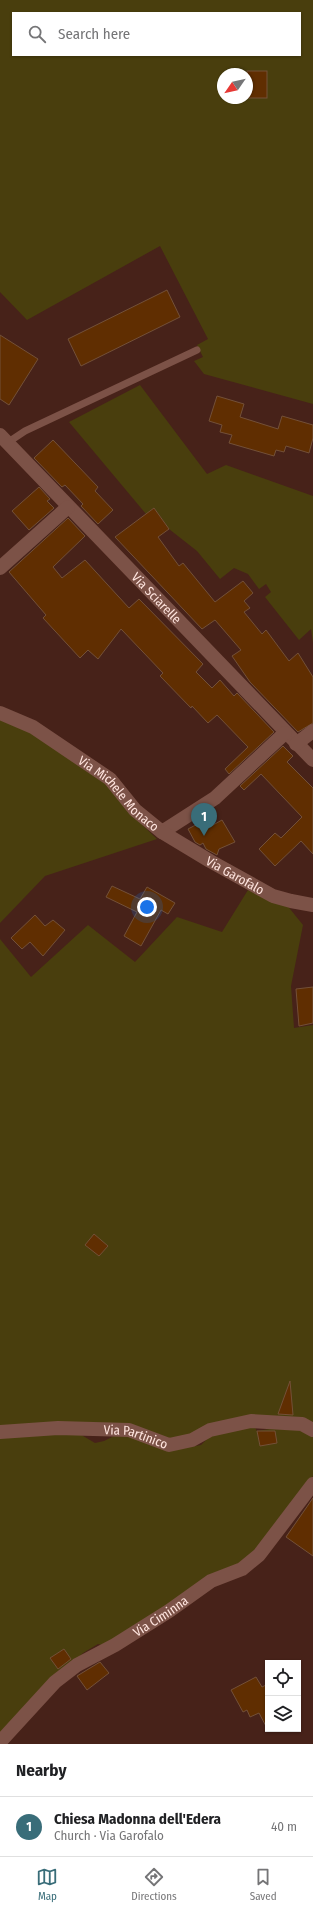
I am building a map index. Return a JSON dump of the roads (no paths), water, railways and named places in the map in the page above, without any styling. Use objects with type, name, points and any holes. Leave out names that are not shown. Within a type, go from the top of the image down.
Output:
[{"type":"street","name":"Via Sciarelle","points":[[3,439],[285,733],[313,760]]},
{"type":"street","points":[[0,568],[68,507]]},
{"type":"street","name":"Via Michele Monaco","points":[[0,713],[33,726],[110,779],[135,810],[162,832],[215,798],[285,733]]},
{"type":"street","points":[[296,744],[313,731]]},
{"type":"street","name":"Via Garofalo","points":[[162,832],[216,865],[273,896],[291,902],[313,905]]},
{"type":"street","name":"Via Partinico","points":[[0,1432],[58,1428],[129,1430],[169,1445],[192,1440],[210,1430],[251,1421],[302,1424],[313,1430]]},
{"type":"street","name":"Via Ciminna","points":[[0,1742],[55,1682],[77,1665],[136,1632],[211,1581],[242,1569],[250,1563],[259,1555],[313,1484]]},
{"type":"lane","points":[[3,439],[25,431],[197,350]]},
{"type":"place","name":"Chiesa Madonna dell'Edera","points":[[204,836]]}]
